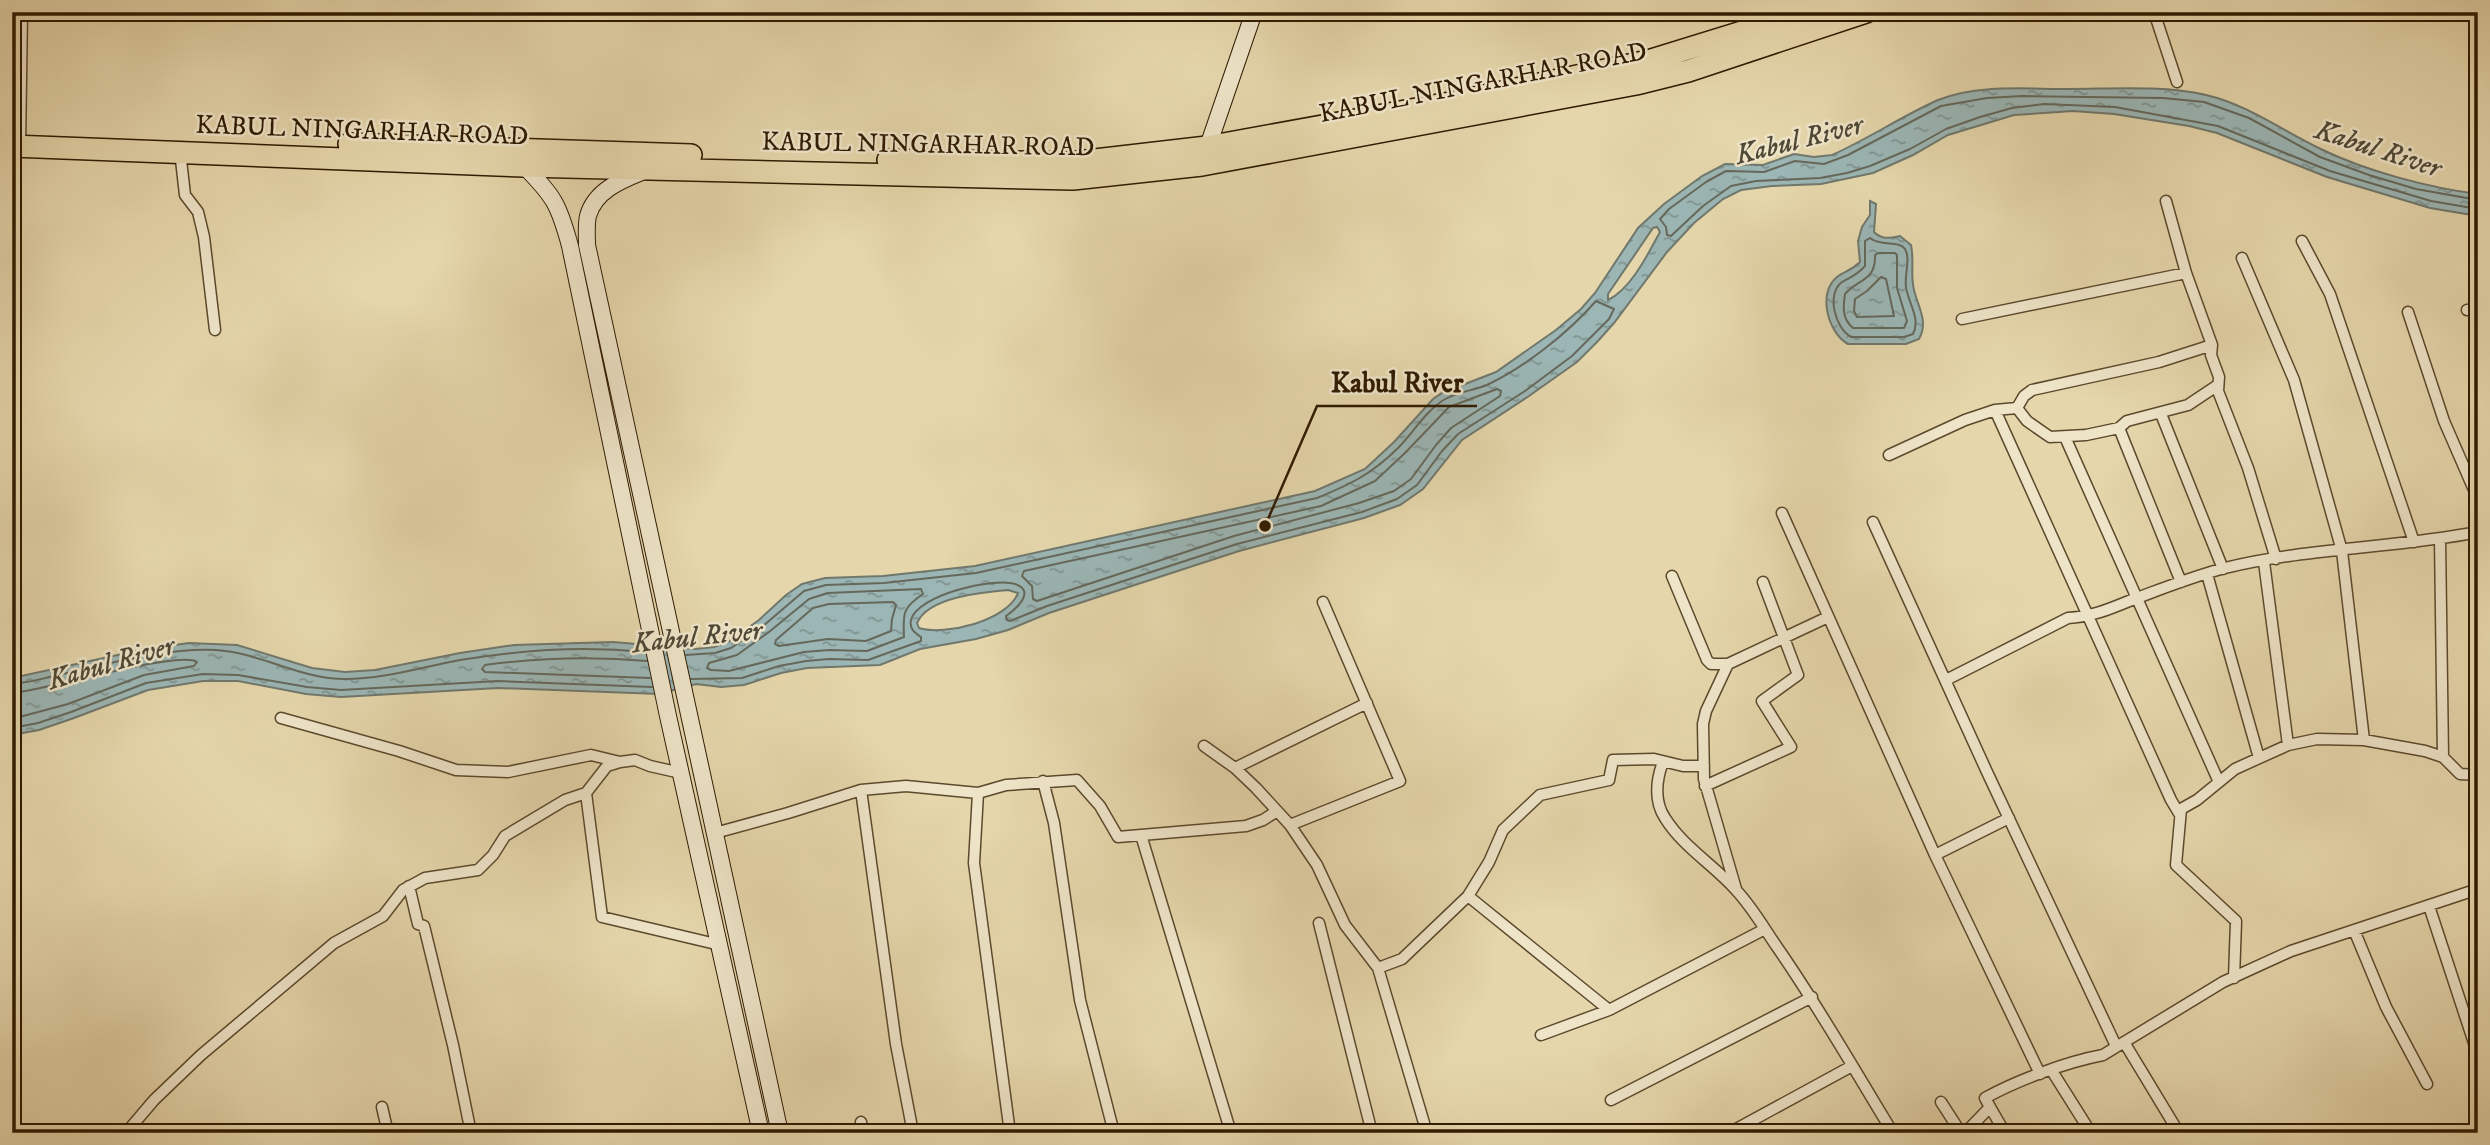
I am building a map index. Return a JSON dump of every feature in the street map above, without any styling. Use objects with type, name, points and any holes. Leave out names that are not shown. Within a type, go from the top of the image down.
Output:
[{"type":"highway","name":"KABUL NINGARHAR ROAD","points":[[16,139],[1069,163],[1205,156],[1648,61],[1807,12]]},
{"type":"highway","name":"KABUL NINGARHAR ROAD","points":[[16,139],[180,151],[524,166],[1073,179],[1636,84],[1688,71],[1866,12]]},
{"type":"street","points":[[16,139],[22,12]]},
{"type":"street","points":[[1205,156],[1254,12]]},
{"type":"street","points":[[2154,12],[2177,82]]},
{"type":"street","points":[[180,151],[186,195],[198,212],[204,237],[215,330]]},
{"type":"street","points":[[524,166],[548,190],[564,223],[668,716],[761,1133]]},
{"type":"street","points":[[649,168],[618,182],[598,196],[588,216],[587,245],[780,1133]]},
{"type":"street","points":[[2166,201],[2186,274],[2212,345],[2211,355],[2219,377],[2220,398],[2248,468],[2276,559]]},
{"type":"street","points":[[2302,241],[2330,294],[2414,542]]},
{"type":"street","points":[[2242,258],[2294,380],[2342,551],[2364,740]]},
{"type":"street","points":[[1962,319],[2186,274]]},
{"type":"street","points":[[2408,312],[2444,421],[2478,499]]},
{"type":"street","points":[[2017,408],[2024,396],[2032,390],[2170,359],[2212,345]]},
{"type":"street","points":[[2017,408],[2027,421],[2050,436],[2086,435],[2119,428],[2127,421],[2188,405],[2218,385]]},
{"type":"street","points":[[1889,455],[1965,420],[1995,410],[2017,408]]},
{"type":"street","points":[[1995,410],[2180,815]]},
{"type":"street","points":[[2161,414],[2223,569]]},
{"type":"street","points":[[2119,428],[2181,582]]},
{"type":"street","points":[[2065,436],[2218,780]]},
{"type":"street","points":[[1782,513],[1935,855],[2040,1074]]},
{"type":"street","points":[[1873,522],[2009,818],[2120,1044],[2179,1133]]},
{"type":"street","points":[[1946,680],[2068,618],[2088,617],[2223,569],[2276,559],[2478,532]]},
{"type":"street","points":[[2440,539],[2443,757]]},
{"type":"street","points":[[2264,562],[2288,745]]},
{"type":"street","points":[[2207,574],[2259,758]]},
{"type":"street","points":[[1672,576],[1711,664],[1728,664],[1828,617]]},
{"type":"street","points":[[1705,786],[1791,747],[1762,701],[1798,675],[1763,582]]},
{"type":"street","points":[[1290,825],[1400,781],[1322,602]]},
{"type":"street","points":[[1728,664],[1706,711],[1703,724],[1704,766],[1705,786],[1736,890]]},
{"type":"street","points":[[1235,768],[1367,703]]},
{"type":"street","points":[[281,718],[400,751],[456,770],[508,772],[591,755],[620,762]]},
{"type":"street","points":[[2234,978],[2236,921],[2176,865],[2181,809],[2197,800],[2218,780],[2235,769],[2288,745],[2317,739],[2364,740],[2398,745],[2443,757],[2460,774],[2478,775]]},
{"type":"street","points":[[1204,746],[1235,768],[1290,825],[1317,865],[1345,926],[1378,968],[1427,1133]]},
{"type":"street","points":[[1378,968],[1402,959],[1468,896],[1489,862],[1503,830],[1540,795],[1609,780],[1613,760],[1654,759],[1683,766],[1704,766]]},
{"type":"street","points":[[126,1133],[154,1100],[201,1055],[334,943],[383,916],[409,886],[425,878],[478,870],[494,855],[505,836],[565,800],[586,793],[607,766],[635,760],[658,769],[681,773]]},
{"type":"street","points":[[1662,761],[1657,790],[1664,817],[1677,835],[1736,890],[1765,929],[1812,997],[1893,1133]]},
{"type":"street","points":[[715,832],[789,813],[861,790],[906,786],[978,793],[1006,785],[1077,780],[1100,806],[1118,837],[1246,826],[1277,811]]},
{"type":"street","points":[[1043,781],[1054,823],[1080,1000],[1114,1133]]},
{"type":"street","points":[[861,790],[896,1044],[913,1133]]},
{"type":"street","points":[[586,793],[603,917],[720,946]]},
{"type":"street","points":[[978,793],[974,863],[1010,1133]]},
{"type":"street","points":[[1935,855],[2009,818]]},
{"type":"street","points":[[1141,835],[1231,1133]]},
{"type":"street","points":[[409,886],[418,924],[424,926],[471,1133]]},
{"type":"street","points":[[2005,1133],[1985,1098],[2007,1086],[2082,1059],[2103,1055],[2223,982],[2291,951],[2478,889]]},
{"type":"street","points":[[1468,896],[1609,1010]]},
{"type":"street","points":[[2429,906],[2478,1061]]},
{"type":"street","points":[[1319,923],[1372,1133]]},
{"type":"street","points":[[1541,1035],[1609,1010],[1765,929]]},
{"type":"street","points":[[2354,930],[2386,1007],[2427,1084]]},
{"type":"street","points":[[1611,1100],[1812,997]]},
{"type":"street","points":[[738,1029],[757,1025]]},
{"type":"street","points":[[1729,1133],[1852,1066]]},
{"type":"street","points":[[2052,1071],[2091,1133]]},
{"type":"street","points":[[1941,1102],[1963,1133],[1990,1107]]},
{"type":"street","points":[[382,1107],[388,1133]]},
{"type":"water","points":[[1985,89],[2155,89],[2222,99],[2323,150],[2359,165],[2419,183],[2478,194],[2478,216],[2430,208],[2327,177],[2217,133],[2189,126],[2114,114],[2073,111],[2014,115],[1948,135],[1873,173],[1821,184],[1741,190],[1723,199],[1694,223],[1667,252],[1614,323],[1577,362],[1462,440],[1423,489],[1400,505],[1364,518],[1239,551],[1049,613],[1008,630],[920,649],[880,665],[807,668],[744,685],[721,687],[696,684],[659,694],[498,688],[341,697],[306,694],[238,681],[203,681],[148,690],[39,730],[12,735],[12,678],[145,649],[189,643],[237,645],[312,668],[345,672],[375,670],[514,645],[613,642],[695,649],[714,647],[728,642],[759,620],[802,584],[825,578],[883,576],[975,566],[1315,491],[1365,469],[1433,399],[1496,372],[1556,330],[1595,293],[1638,228],[1664,204],[1702,176],[1725,164],[1763,165],[1794,154],[1814,157],[1832,155],[1938,100]],"holes":[[[1657,227],[1660,232],[1638,270],[1624,288],[1608,300],[1608,294],[1653,228]],[[1008,590],[1018,593],[1012,603],[1002,611],[974,624],[930,630],[919,628],[917,623],[923,614],[944,602],[971,594]]]},
{"type":"water","points":[[1870,201],[1876,204],[1874,232],[1889,238],[1900,236],[1911,245],[1914,291],[1923,325],[1919,339],[1906,344],[1848,344],[1841,339],[1830,322],[1827,293],[1837,277],[1860,262],[1858,241],[1862,227],[1870,215]]},
{"type":"place","name":"Kabul River","points":[[1265,526]]}]
